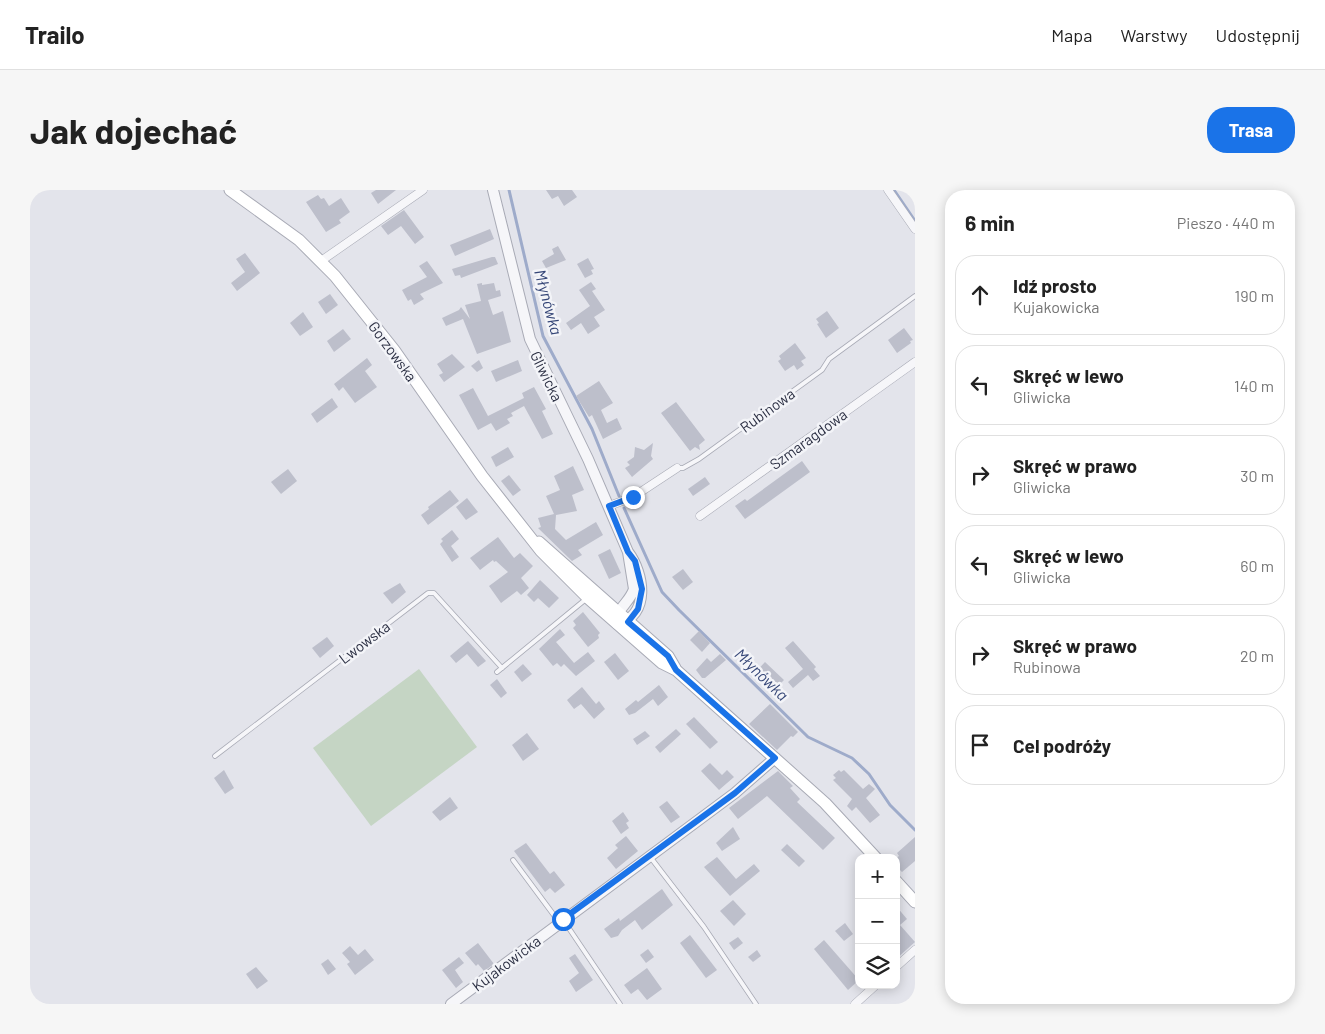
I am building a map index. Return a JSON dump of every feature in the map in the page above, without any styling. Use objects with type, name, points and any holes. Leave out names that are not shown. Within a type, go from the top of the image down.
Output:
[{"type":"main road","name":"Gorzowska","points":[[230,190],[277,223],[321,261],[360,306],[482,476],[541,551],[621,619]]},
{"type":"main road","points":[[621,619],[668,656],[676,670],[824,803],[872,854]]},
{"type":"main road","points":[[900,885],[915,902]]},
{"type":"street","points":[[321,261],[423,190]]},
{"type":"street","name":"Gliwicka","points":[[493,190],[527,331],[609,506],[628,552],[635,561],[642,589],[638,609],[621,619]]},
{"type":"street","points":[[888,190],[915,228]]},
{"type":"street","name":"Szmaragdowa","points":[[700,516],[915,362]]},
{"type":"street","name":"Rubinowa","points":[[609,506],[633,497],[677,468]]},
{"type":"street","name":"Kujakowicka","points":[[451,1004],[561,920],[735,793],[775,758]]},
{"type":"street","points":[[900,963],[915,950]]},
{"type":"street","points":[[855,1004],[872,989]]},
{"type":"lane","name":"Rubinowa","points":[[677,468],[683,468],[699,459],[822,370],[828,359],[915,296]]},
{"type":"lane","name":"Lwowska","points":[[215,756],[428,594],[434,593],[502,668]]},
{"type":"lane","points":[[497,672],[591,595]]},
{"type":"lane","points":[[650,856],[704,927],[756,1004]]},
{"type":"lane","points":[[513,860],[561,920],[620,1004]]},
{"type":"green space","points":[[419,669],[477,747],[371,826],[313,748]]},
{"type":"building","points":[[376,190],[396,190],[378,204],[371,193]]},
{"type":"building","points":[[546,190],[572,190],[577,197],[564,206],[558,196],[552,199]]},
{"type":"building","points":[[318,195],[321,199],[324,198],[329,206],[341,198],[350,212],[339,220],[341,223],[326,232],[306,202]]},
{"type":"building","points":[[404,210],[424,237],[415,244],[401,226],[388,235],[381,226]]},
{"type":"building","points":[[490,229],[494,239],[455,256],[450,245]]},
{"type":"building","points":[[558,246],[566,260],[546,268],[542,261],[554,254],[552,249]]},
{"type":"building","points":[[245,253],[260,273],[237,291],[231,283],[245,272],[236,259]]},
{"type":"building","points":[[495,257],[498,264],[461,278],[460,275],[455,276],[452,269]]},
{"type":"building","points":[[588,258],[594,269],[591,270],[593,274],[585,278],[577,264]]},
{"type":"building","points":[[427,261],[443,283],[420,294],[424,299],[414,305],[411,299],[408,301],[402,290],[427,277],[419,266]]},
{"type":"building","points":[[591,282],[596,289],[592,291],[605,310],[594,317],[600,326],[588,334],[581,323],[571,330],[566,323],[590,306],[579,290]]},
{"type":"building","points":[[482,283],[482,285],[494,283],[496,291],[500,290],[501,296],[488,300],[493,315],[503,311],[511,342],[477,354],[463,319],[446,326],[442,318],[459,310],[461,307],[470,319],[465,305],[481,301],[477,284]]},
{"type":"building","points":[[330,294],[338,305],[326,314],[318,302]]},
{"type":"building","points":[[827,311],[839,328],[826,338],[816,319]]},
{"type":"building","points":[[303,312],[313,327],[300,336],[290,323]]},
{"type":"building","points":[[904,328],[913,340],[897,353],[888,340]]},
{"type":"building","points":[[343,329],[351,339],[334,352],[327,341]]},
{"type":"building","points":[[795,343],[806,358],[801,361],[804,365],[797,370],[794,365],[785,371],[778,361],[781,359],[779,356]]},
{"type":"building","points":[[452,354],[465,367],[444,382],[439,375],[443,373],[437,364]]},
{"type":"building","points":[[367,358],[372,365],[365,371],[377,387],[355,403],[343,387],[339,391],[334,384]]},
{"type":"building","points":[[479,360],[483,368],[477,372],[471,366]]},
{"type":"building","points":[[518,360],[522,371],[496,382],[491,371]]},
{"type":"building","points":[[599,381],[613,403],[601,410],[607,423],[617,418],[622,429],[603,439],[592,415],[589,417],[576,396]]},
{"type":"building","points":[[534,387],[546,409],[542,411],[553,434],[542,439],[524,406],[511,413],[513,416],[507,419],[510,423],[496,431],[491,423],[478,430],[459,395],[473,388],[488,416],[524,398],[522,393]]},
{"type":"building","points":[[332,398],[338,407],[317,423],[311,414]]},
{"type":"building","points":[[676,402],[705,440],[699,445],[700,450],[695,447],[690,451],[661,413]]},
{"type":"building","points":[[653,443],[651,456],[653,459],[632,477],[625,468],[630,465],[627,462],[634,457],[635,447],[644,450]]},
{"type":"building","points":[[508,447],[514,457],[496,467],[491,457]]},
{"type":"building","points":[[802,461],[810,472],[745,519],[735,506],[745,499],[747,501]]},
{"type":"building","points":[[573,466],[584,490],[572,495],[577,511],[556,515],[555,529],[566,540],[596,522],[603,535],[578,550],[582,555],[572,561],[538,528],[541,527],[538,518],[554,514],[546,496],[560,490],[554,476]]},
{"type":"building","points":[[288,469],[297,481],[281,494],[271,482]]},
{"type":"building","points":[[509,475],[521,490],[513,496],[501,481]]},
{"type":"building","points":[[705,477],[710,484],[693,496],[688,489]]},
{"type":"building","points":[[450,490],[459,501],[428,525],[421,515]]},
{"type":"building","points":[[467,498],[478,512],[466,520],[456,507]]},
{"type":"building","points":[[452,530],[459,539],[451,546],[459,557],[452,562],[440,544],[443,541],[441,539]]},
{"type":"building","points":[[498,537],[514,558],[520,553],[533,566],[521,578],[529,588],[521,595],[517,591],[501,603],[489,586],[508,572],[493,560],[480,570],[470,558]]},
{"type":"building","points":[[610,549],[621,573],[609,579],[598,555]]},
{"type":"building","points":[[683,569],[693,582],[683,590],[672,577]]},
{"type":"building","points":[[540,580],[559,598],[549,608],[538,598],[534,602],[527,595]]},
{"type":"building","points":[[400,583],[406,592],[392,604],[383,593]]},
{"type":"building","points":[[583,612],[600,633],[598,635],[599,638],[588,647],[573,628],[576,625],[573,621]]},
{"type":"building","points":[[560,629],[565,635],[556,642],[574,663],[588,652],[595,661],[576,676],[564,664],[561,667],[557,663],[553,666],[539,649]]},
{"type":"building","points":[[699,631],[710,643],[702,652],[690,640]]},
{"type":"building","points":[[327,637],[334,646],[320,658],[312,648]]},
{"type":"building","points":[[468,641],[486,661],[478,667],[467,654],[456,663],[450,656]]},
{"type":"building","points":[[793,641],[816,667],[814,669],[820,676],[813,681],[808,675],[793,688],[788,682],[803,669],[785,648]]},
{"type":"building","points":[[615,653],[629,671],[618,680],[604,662]]},
{"type":"building","points":[[720,654],[726,660],[705,678],[702,678],[696,670],[707,658],[711,662]]},
{"type":"building","points":[[765,662],[784,680],[778,686],[772,680],[766,687],[753,675]]},
{"type":"building","points":[[523,664],[532,674],[522,682],[514,672]]},
{"type":"building","points":[[497,679],[507,693],[501,698],[490,685]]},
{"type":"building","points":[[659,685],[668,697],[658,706],[653,699],[635,713],[629,715],[625,709],[636,700],[638,702]]},
{"type":"building","points":[[582,687],[596,704],[599,701],[605,709],[594,719],[581,704],[574,709],[567,700]]},
{"type":"building","points":[[770,704],[798,732],[793,737],[791,736],[777,750],[749,724]]},
{"type":"building","points":[[694,717],[718,742],[710,749],[686,724]]},
{"type":"building","points":[[676,729],[681,734],[660,753],[655,747]]},
{"type":"building","points":[[645,731],[650,736],[637,745],[633,739]]},
{"type":"building","points":[[527,733],[539,749],[523,761],[512,745]]},
{"type":"building","points":[[710,763],[722,775],[727,770],[734,777],[719,790],[701,771]]},
{"type":"building","points":[[224,770],[234,788],[225,794],[214,778]]},
{"type":"building","points":[[839,770],[841,772],[844,770],[863,789],[869,784],[875,789],[866,798],[880,815],[870,823],[856,807],[852,811],[847,806],[852,799],[833,780],[836,778],[833,775]]},
{"type":"building","points":[[778,771],[793,786],[790,788],[800,799],[797,802],[835,838],[823,850],[767,796],[738,819],[729,808]]},
{"type":"building","points":[[450,797],[458,808],[440,821],[432,812]]},
{"type":"building","points":[[667,801],[680,817],[671,823],[659,807]]},
{"type":"building","points":[[623,812],[629,821],[626,823],[629,828],[621,834],[612,821]]},
{"type":"building","points":[[733,827],[740,839],[722,851],[716,843]]},
{"type":"building","points":[[626,836],[638,851],[616,869],[607,858],[618,848],[615,845]]},
{"type":"building","points":[[915,837],[915,861],[902,872],[900,870],[900,854],[897,853]]},
{"type":"building","points":[[526,843],[550,874],[554,871],[565,885],[555,893],[550,888],[545,892],[514,851]]},
{"type":"building","points":[[787,844],[805,861],[799,867],[781,850]]},
{"type":"building","points":[[717,857],[736,879],[754,864],[760,871],[730,896],[704,867]]},
{"type":"building","points":[[662,889],[673,905],[642,930],[635,920],[622,930],[618,936],[611,938],[604,929],[619,918],[620,921]]},
{"type":"building","points":[[733,900],[746,914],[734,926],[720,911]]},
{"type":"building","points":[[900,911],[907,919],[900,925]]},
{"type":"building","points":[[845,923],[853,934],[844,941],[835,931]]},
{"type":"building","points":[[900,925],[915,942],[900,955]]},
{"type":"building","points":[[690,935],[717,970],[706,978],[680,943]]},
{"type":"building","points":[[738,937],[743,943],[734,950],[729,943]]},
{"type":"building","points":[[824,940],[855,975],[855,984],[848,990],[814,949]]},
{"type":"building","points":[[478,943],[494,964],[484,971],[478,964],[476,966],[465,953]]},
{"type":"building","points":[[350,946],[358,955],[365,949],[374,960],[355,975],[347,964],[350,962],[342,953]]},
{"type":"building","points":[[648,949],[654,957],[646,963],[640,955]]},
{"type":"building","points":[[757,950],[761,956],[753,962],[748,957]]},
{"type":"building","points":[[575,954],[593,980],[576,992],[569,981],[579,973],[569,958]]},
{"type":"building","points":[[459,957],[464,963],[455,970],[463,982],[456,988],[442,970]]},
{"type":"building","points":[[328,959],[336,969],[328,975],[321,964]]},
{"type":"building","points":[[256,967],[268,981],[257,989],[246,974]]},
{"type":"building","points":[[647,968],[662,989],[647,1000],[638,989],[631,994],[624,985]]},
{"type":"waterway","name":"Młynówka","points":[[509,190],[543,336],[592,429],[619,496]]},
{"type":"waterway","points":[[894,190],[915,221]]},
{"type":"waterway","name":"Młynówka","points":[[624,508],[662,592],[808,737],[852,758],[869,774],[890,805],[915,830]]},
{"type":"route","points":[[563,919],[735,793],[775,758],[676,670],[668,656],[628,622],[638,609],[642,589],[635,561],[628,552],[609,506],[633,497]]}]
